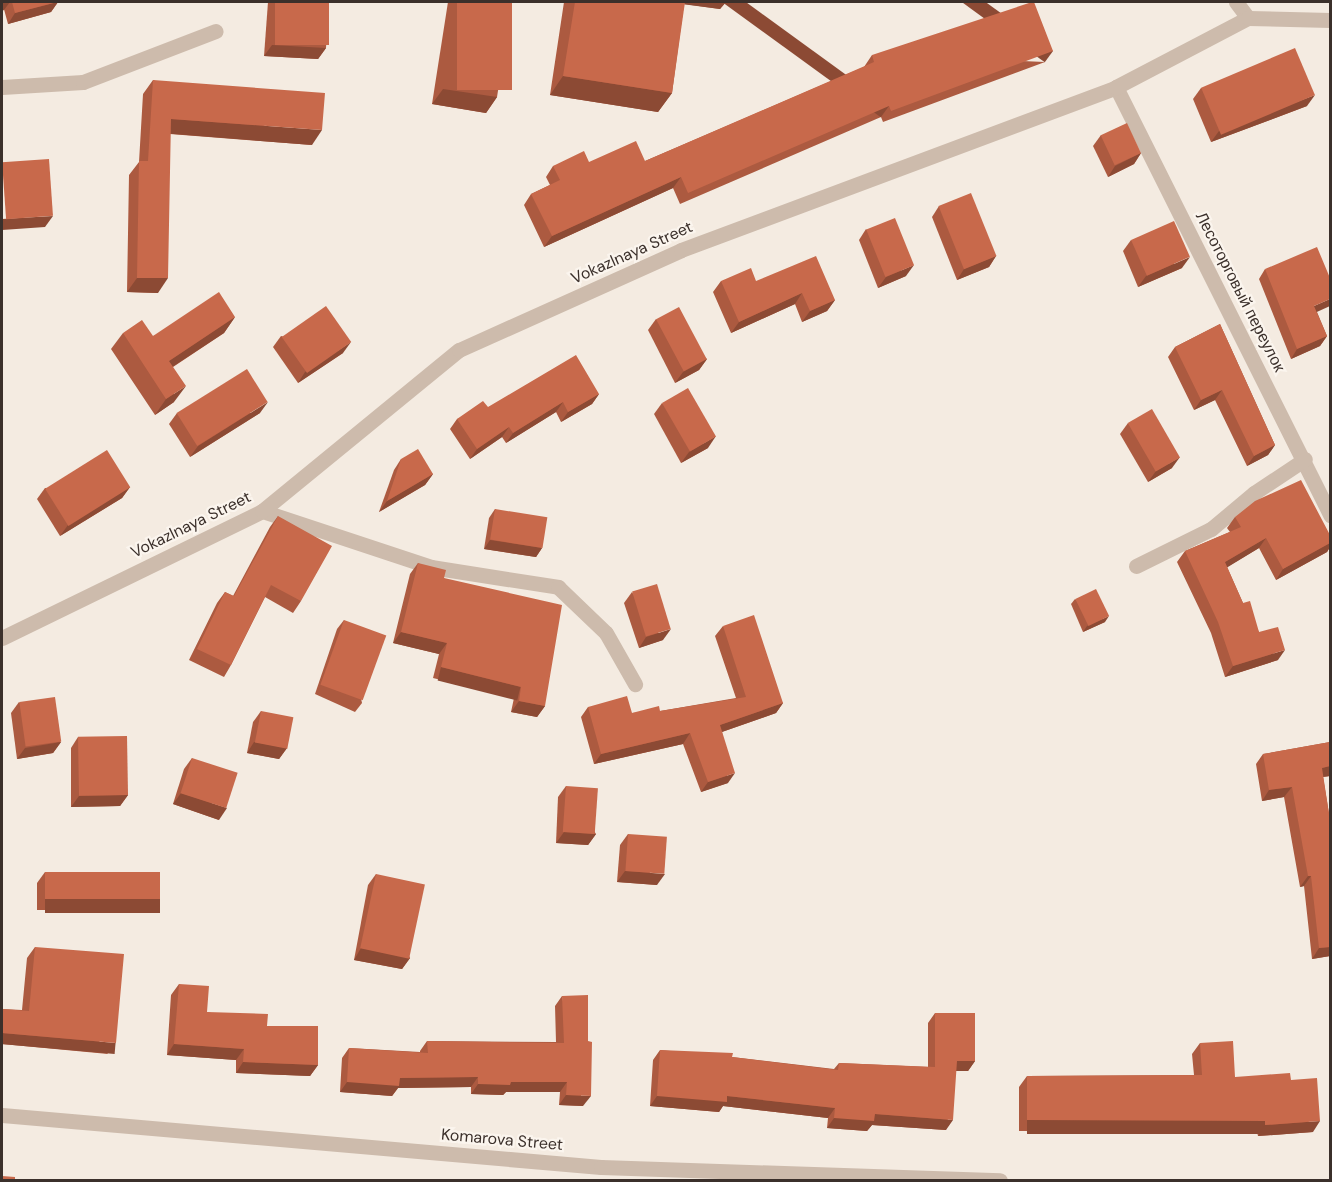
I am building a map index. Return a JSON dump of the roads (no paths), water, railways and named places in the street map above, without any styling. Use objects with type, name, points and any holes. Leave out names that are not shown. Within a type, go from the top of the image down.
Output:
[{"type":"street","points":[[1236,2],[1248,18]]},
{"type":"street","name":"Vokazlnaya Street","points":[[2,638],[262,511],[459,350],[681,250],[1116,87],[1248,18],[1330,20]]},
{"type":"street","points":[[2,87],[83,82],[216,31]]},
{"type":"street","name":"Лесоторговый переулок","points":[[1116,87],[1305,459],[1330,515]]},
{"type":"street","points":[[1136,566],[1211,529],[1254,493],[1305,459]]},
{"type":"street","points":[[262,511],[431,567],[558,587],[606,633],[635,684]]},
{"type":"street","name":"Komarova Street","points":[[2,1115],[601,1167],[1000,1180]]}]
